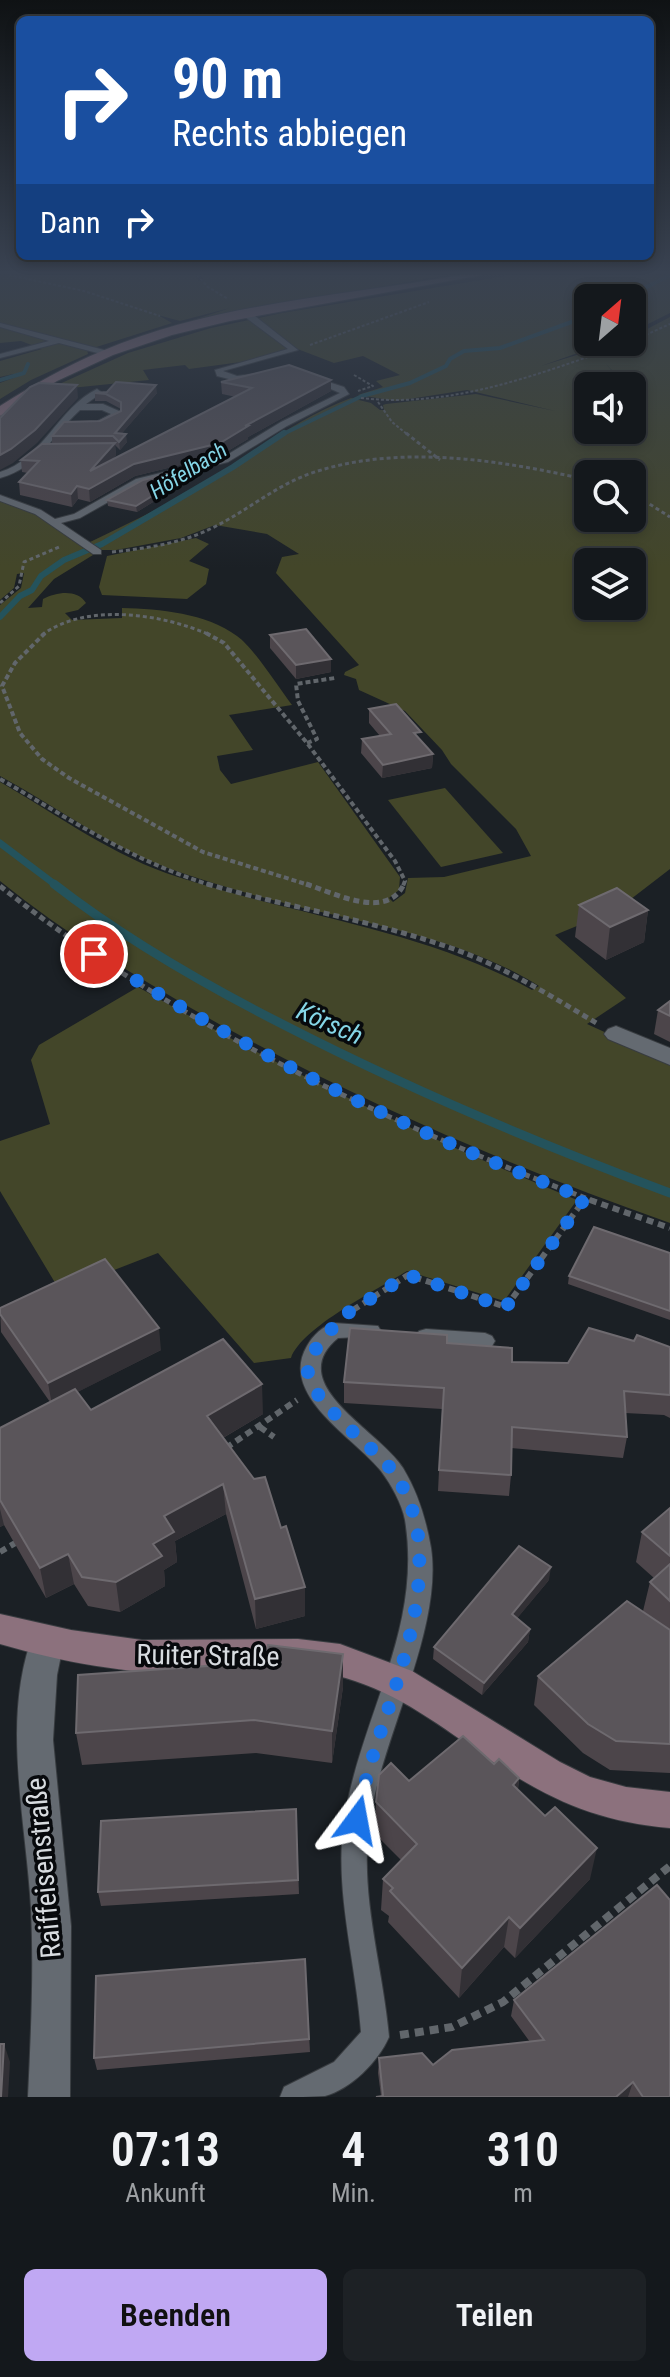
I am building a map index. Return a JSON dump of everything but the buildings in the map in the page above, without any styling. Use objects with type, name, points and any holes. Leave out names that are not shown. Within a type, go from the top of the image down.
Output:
[{"type":"main road","points":[[0,412],[45,383],[67,373]]},
{"type":"main road","name":"Ruiter Straße","points":[[0,1629],[109,1653],[158,1657],[319,1658],[356,1665],[398,1682],[507,1752],[564,1783],[612,1802],[668,1818]]},
{"type":"street","points":[[616,1034],[670,1057]]},
{"type":"street","name":"Raiffeisenstraße","points":[[47,1641],[37,1679],[33,1734],[51,1933],[49,2097]]},
{"type":"lane","points":[[220,373],[237,379],[260,375]]},
{"type":"lane","points":[[54,522],[75,517],[139,481],[227,459],[284,424],[345,394],[340,388],[304,375]]},
{"type":"lane","points":[[0,475],[19,470],[46,450],[48,439],[97,392]]},
{"type":"lane","points":[[79,407],[105,407],[117,413],[111,420],[91,424]]},
{"type":"lane","points":[[63,424],[75,424]]},
{"type":"lane","points":[[0,498],[38,512],[97,552]]},
{"type":"lane","points":[[294,2097],[344,2072],[375,2037],[373,1999],[357,1887],[356,1828],[366,1780],[398,1682],[418,1593],[419,1547],[411,1503],[389,1466],[314,1387],[307,1371],[310,1358],[334,1330],[485,1341]]},
{"type":"path","points":[[372,401],[412,401],[487,388],[534,373]]},
{"type":"path","points":[[378,402],[392,422],[441,460]]},
{"type":"path","points":[[111,552],[197,535],[317,472],[371,464],[441,460],[509,464],[574,477]]},
{"type":"path","points":[[646,502],[670,517]]},
{"type":"path","points":[[0,603],[19,586],[21,567],[27,559],[82,544]]},
{"type":"path","points":[[84,617],[151,619],[203,632],[220,640],[307,743],[404,876],[404,889],[393,898],[381,903],[364,902],[220,858],[142,819],[69,778],[37,754],[17,728],[2,683],[38,638],[62,621],[84,617]]},
{"type":"path","points":[[307,743],[317,739],[298,701],[296,684],[335,678]]},
{"type":"path","points":[[0,779],[124,851],[158,867],[284,906],[395,930],[455,949],[518,978],[616,1034]]},
{"type":"path","points":[[0,886],[51,925],[136,981],[264,1054],[386,1113],[585,1198],[670,1228]]},
{"type":"path","points":[[334,1330],[335,1321],[408,1275],[506,1307],[585,1198]]},
{"type":"path","points":[[220,1451],[260,1427],[314,1387]]},
{"type":"path","points":[[260,1427],[274,1437]]},
{"type":"path","points":[[0,1552],[27,1537]]},
{"type":"path","points":[[375,2037],[452,2027],[503,2002],[670,1866]]},
{"type":"green space","points":[[0,373],[47,373],[0,399],[0,383],[16,377],[13,374],[0,377]]},
{"type":"green space","points":[[84,373],[145,373],[149,380],[71,388],[55,386]]},
{"type":"green space","points":[[396,373],[574,373],[574,444],[646,444],[646,373],[670,373],[670,869],[618,909],[555,935],[626,998],[587,1024],[670,1062],[670,1223],[554,1180],[440,1132],[273,1053],[106,957],[0,881],[0,782],[109,847],[154,869],[223,891],[403,938],[490,969],[532,990],[539,986],[480,956],[450,945],[250,894],[158,864],[111,842],[0,776],[0,605],[21,588],[24,573],[17,574],[14,588],[0,600],[0,501],[38,515],[93,555],[54,579],[28,608],[42,607],[43,599],[60,593],[72,594],[86,603],[78,610],[65,613],[72,620],[122,618],[122,608],[167,611],[211,622],[244,642],[292,705],[229,715],[253,750],[217,756],[220,770],[231,784],[318,762],[400,877],[399,890],[389,898],[393,902],[405,893],[408,878],[444,877],[531,856],[516,829],[451,764],[405,711],[359,690],[356,679],[344,675],[359,665],[276,573],[282,557],[299,554],[267,534],[215,525],[181,538],[116,550],[102,550],[88,543],[212,479],[303,421],[351,398],[384,410],[383,405],[386,404],[476,394],[555,411],[467,390],[396,401],[358,395],[383,387],[376,381],[400,375]]},
{"type":"green space","points":[[196,538],[209,544],[189,561],[209,569],[206,584],[187,599],[102,595],[99,587],[107,556]]},
{"type":"green space","points":[[445,788],[503,853],[441,867],[388,800]]},
{"type":"green space","points":[[138,987],[354,1101],[577,1200],[504,1301],[407,1271],[325,1322],[298,1346],[291,1358],[254,1363],[158,1253],[60,1291],[0,1191],[0,1141],[50,1124],[31,1060],[39,1045]]},
{"type":"waterway","name":"Körsch","points":[[0,380],[24,373]]},
{"type":"waterway","name":"Höfelbach","points":[[281,435],[362,396],[410,383],[431,373]]},
{"type":"waterway","name":"Höfelbach","points":[[0,617],[20,596],[32,590],[41,576],[64,560],[102,544],[281,435]]},
{"type":"waterway","name":"Körsch","points":[[0,843],[57,886]]},
{"type":"waterway","name":"Körsch","points":[[54,884],[167,961],[286,1026],[476,1115],[670,1193]]},
{"type":"route","points":[[94,954],[166,999],[302,1074],[585,1198],[506,1307],[408,1275],[335,1321],[334,1330],[310,1358],[307,1371],[318,1394],[380,1455],[402,1485],[411,1503],[419,1547],[414,1621],[357,1820]]}]
